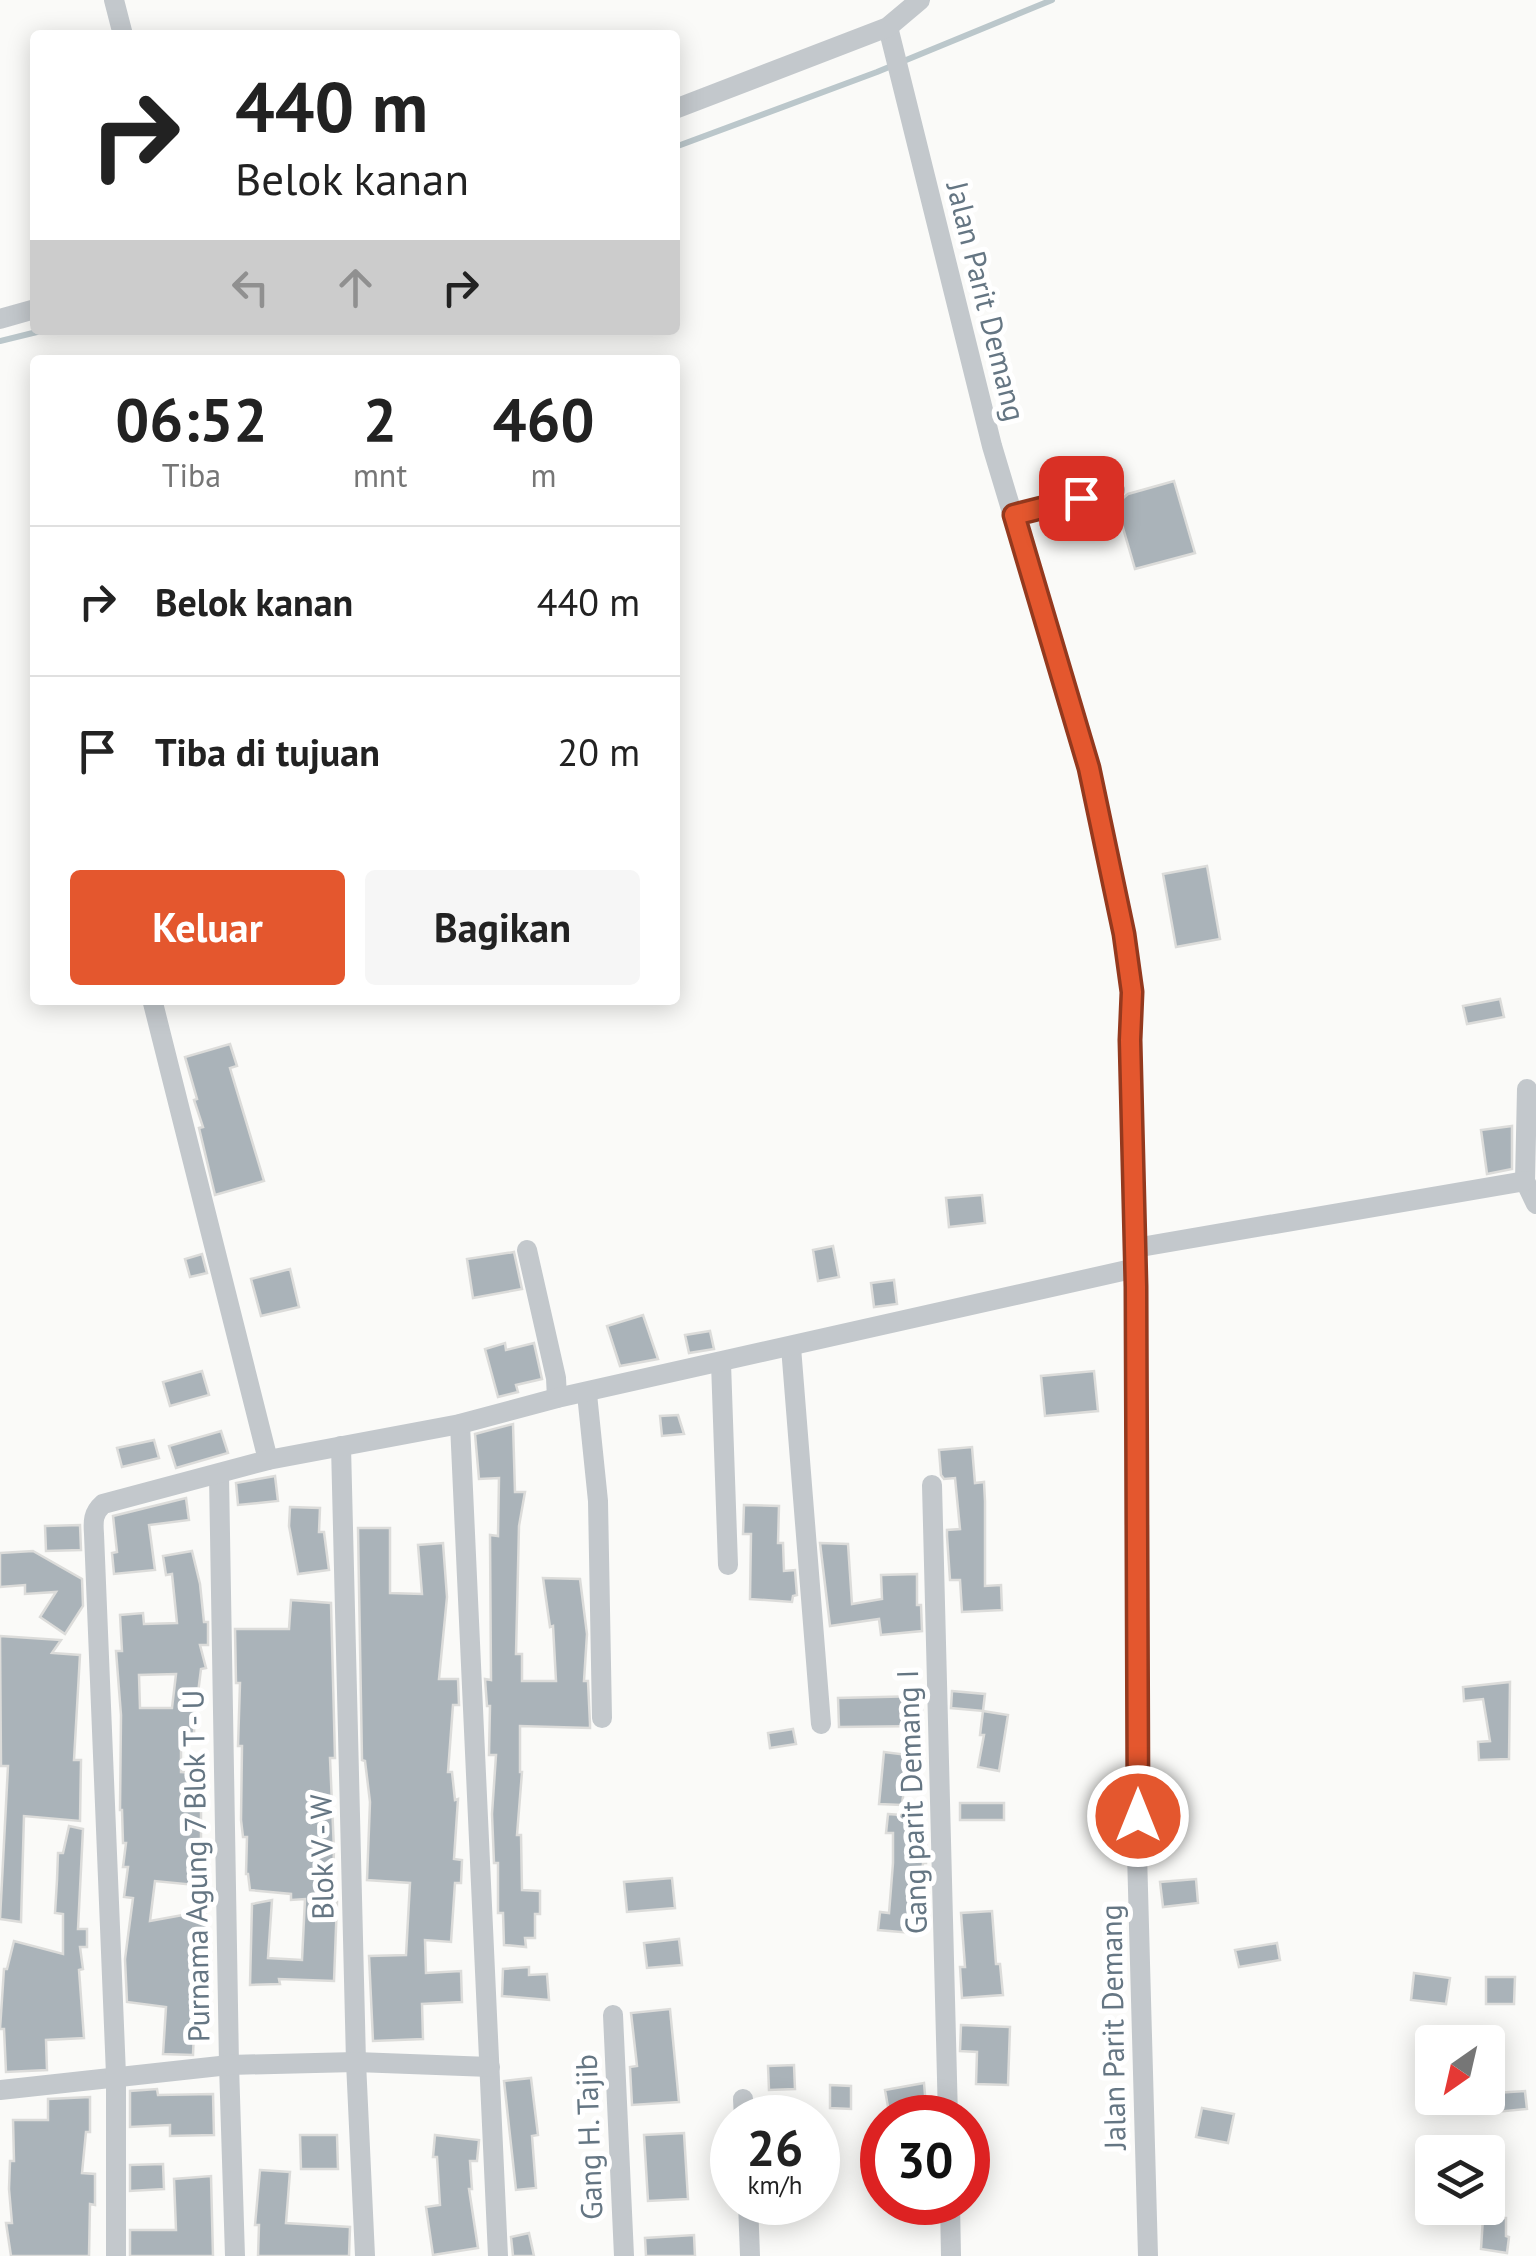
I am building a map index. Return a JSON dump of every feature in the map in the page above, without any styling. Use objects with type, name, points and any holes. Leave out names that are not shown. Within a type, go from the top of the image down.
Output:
[{"type":"street","points":[[114,0],[123,30]]},
{"type":"street","points":[[680,107],[888,27],[920,0]]},
{"type":"street","name":"Jalan Parit Demang","points":[[888,27],[992,446],[1089,768],[1124,934],[1132,992],[1138,1852],[1148,2256]]},
{"type":"street","points":[[0,319],[30,310]]},
{"type":"street","points":[[1014,515],[1115,490]]},
{"type":"street","points":[[154,1005],[268,1460]]},
{"type":"street","points":[[1526,1089],[1525,1181],[1536,1204]]},
{"type":"street","points":[[116,2256],[116,2075],[93,1518],[104,1504],[268,1460],[341,1452],[557,1398],[791,1347],[1135,1258],[1525,1181]]},
{"type":"street","points":[[528,1250],[557,1398]]},
{"type":"street","points":[[791,1347],[821,1724]]},
{"type":"street","points":[[721,1363],[728,1565]]},
{"type":"street","points":[[587,1394],[598,1501],[602,1718]]},
{"type":"street","points":[[460,1424],[498,2256]]},
{"type":"street","name":"Blok V - W","points":[[341,1452],[356,2062],[365,2256]]},
{"type":"street","name":"Purnama Agung 7 Blok T - U","points":[[219,1475],[235,2256]]},
{"type":"street","name":"Gang parit Demang I","points":[[932,1485],[947,2095]]},
{"type":"street","name":"Gang H. Tajib","points":[[613,2015],[624,2256]]},
{"type":"street","points":[[0,2090],[229,2065],[356,2062],[490,2067]]},
{"type":"street","points":[[749,2225],[750,2256]]},
{"type":"street","points":[[950,2225],[951,2256]]},
{"type":"building","points":[[1174,481],[1195,553],[1135,569],[1116,504],[1128,494]]},
{"type":"building","points":[[1207,866],[1220,939],[1176,947],[1163,874]]},
{"type":"building","points":[[1500,999],[1504,1017],[1467,1024],[1463,1006]]},
{"type":"building","points":[[230,1044],[237,1066],[230,1068],[264,1181],[215,1195],[185,1057]]},
{"type":"building","points":[[1512,1126],[1512,1169],[1487,1174],[1481,1130]]},
{"type":"building","points":[[982,1195],[985,1223],[949,1227],[946,1198]]},
{"type":"building","points":[[833,1246],[839,1277],[818,1281],[813,1250]]},
{"type":"building","points":[[514,1252],[522,1289],[473,1298],[467,1259]]},
{"type":"building","points":[[202,1254],[207,1273],[190,1277],[185,1259]]},
{"type":"building","points":[[290,1269],[299,1307],[261,1316],[251,1279]]},
{"type":"building","points":[[894,1280],[897,1304],[874,1307],[871,1283]]},
{"type":"building","points":[[643,1315],[658,1359],[620,1366],[607,1326]]},
{"type":"building","points":[[710,1331],[714,1349],[689,1353],[685,1335]]},
{"type":"building","points":[[505,1343],[506,1350],[534,1343],[542,1379],[516,1385],[518,1392],[498,1397],[485,1349]]},
{"type":"building","points":[[202,1371],[209,1395],[170,1406],[163,1382]]},
{"type":"building","points":[[1094,1371],[1098,1411],[1045,1416],[1041,1376]]},
{"type":"building","points":[[678,1415],[684,1434],[662,1436],[660,1416]]},
{"type":"building","points":[[513,1424],[515,1492],[525,1492],[519,1526],[516,1654],[522,1654],[522,1681],[556,1681],[553,1626],[550,1627],[543,1578],[580,1579],[587,1634],[584,1681],[588,1681],[590,1724],[590,1728],[520,1726],[522,1772],[517,1835],[521,1835],[522,1890],[540,1891],[535,1938],[525,1938],[526,1947],[504,1945],[503,1913],[498,1913],[498,1863],[494,1863],[492,1814],[496,1755],[489,1755],[490,1706],[485,1679],[491,1680],[490,1535],[498,1536],[499,1478],[479,1479],[475,1434]]},
{"type":"building","points":[[221,1431],[228,1453],[176,1468],[169,1446]]},
{"type":"building","points":[[154,1440],[159,1458],[122,1467],[117,1448]]},
{"type":"building","points":[[972,1447],[975,1483],[984,1482],[985,1586],[1001,1585],[1002,1610],[962,1612],[960,1580],[950,1580],[947,1530],[960,1529],[955,1478],[944,1479],[941,1475],[939,1450]]},
{"type":"building","points":[[275,1476],[278,1501],[238,1505],[236,1483]]},
{"type":"building","points":[[186,1498],[189,1520],[149,1525],[155,1570],[114,1574],[112,1553],[117,1552],[113,1516]]},
{"type":"building","points":[[744,1505],[779,1506],[778,1543],[783,1543],[784,1571],[795,1570],[797,1595],[792,1602],[750,1599],[751,1534],[743,1534]]},
{"type":"building","points":[[290,1507],[320,1508],[319,1532],[324,1532],[329,1570],[298,1574],[289,1526]]},
{"type":"building","points":[[80,1525],[81,1550],[46,1551],[45,1526]]},
{"type":"building","points":[[358,1528],[390,1528],[390,1593],[422,1594],[418,1545],[443,1543],[447,1597],[439,1679],[458,1679],[459,1705],[453,1705],[448,1772],[452,1772],[455,1800],[458,1799],[454,1859],[462,1860],[461,1883],[455,1883],[451,1942],[425,1940],[426,1973],[461,1971],[462,2002],[422,2004],[423,2039],[373,2041],[369,1956],[406,1955],[410,1883],[367,1880],[370,1802],[362,1760]]},
{"type":"building","points":[[820,1543],[848,1544],[852,1604],[882,1599],[881,1575],[917,1574],[922,1631],[881,1635],[879,1619],[830,1626]]},
{"type":"building","points":[[33,1551],[82,1579],[83,1606],[65,1634],[40,1617],[56,1592],[25,1594],[25,1585],[0,1587],[0,1553]]},
{"type":"building","points":[[192,1551],[204,1622],[208,1622],[208,1645],[200,1645],[206,1668],[201,1669],[195,1700],[194,1735],[181,1735],[181,1772],[201,1773],[201,1854],[195,1885],[155,1881],[150,1921],[205,1911],[209,1936],[204,1937],[204,1978],[207,1977],[211,2005],[195,2007],[193,2055],[163,2054],[166,2007],[127,2002],[125,1959],[133,1898],[124,1897],[128,1867],[123,1867],[126,1843],[120,1810],[121,1715],[116,1651],[122,1651],[120,1615],[143,1613],[144,1624],[177,1623],[172,1574],[166,1575],[163,1556]],"holes":[[[176,1674],[172,1708],[140,1708],[139,1675]]]},
{"type":"building","points":[[291,1600],[331,1603],[335,1758],[330,1758],[332,1902],[337,1902],[334,1981],[279,1979],[280,1984],[250,1985],[252,1904],[272,1900],[268,1958],[302,1960],[305,1899],[291,1900],[291,1894],[250,1890],[246,1874],[247,1837],[243,1837],[241,1820],[242,1746],[238,1746],[240,1683],[236,1683],[235,1629],[289,1629]]},
{"type":"building","points":[[0,1636],[61,1640],[52,1653],[80,1655],[74,1760],[81,1760],[80,1821],[24,1816],[21,1922],[0,1919],[8,1766],[1,1766]]},
{"type":"building","points":[[1510,1682],[1509,1759],[1479,1760],[1478,1742],[1490,1741],[1483,1699],[1464,1701],[1463,1687]]},
{"type":"building","points":[[952,1691],[985,1694],[983,1711],[951,1708]]},
{"type":"building","points":[[922,1696],[922,1726],[839,1727],[838,1698]]},
{"type":"building","points":[[983,1711],[1008,1715],[999,1771],[978,1767],[984,1735],[980,1735]]},
{"type":"building","points":[[793,1729],[796,1744],[770,1748],[768,1733]]},
{"type":"building","points":[[884,1752],[908,1755],[902,1805],[879,1804]]},
{"type":"building","points":[[960,1803],[1004,1803],[1004,1820],[960,1820]]},
{"type":"building","points":[[888,1814],[916,1816],[914,1842],[926,1843],[926,1863],[920,1900],[915,1899],[912,1933],[878,1930],[880,1912],[889,1913],[893,1833],[886,1833]]},
{"type":"building","points":[[69,1826],[83,1829],[78,1929],[87,1929],[87,1947],[80,1947],[83,1969],[79,1970],[84,2038],[46,2040],[47,2070],[6,2072],[4,2029],[0,2029],[4,1969],[14,1941],[63,1954],[63,1914],[55,1913],[58,1853],[63,1853]]},
{"type":"building","points":[[672,1878],[675,1908],[627,1912],[624,1882]]},
{"type":"building","points":[[1196,1879],[1198,1903],[1163,1907],[1160,1882]]},
{"type":"building","points":[[992,1911],[1003,1995],[962,1998],[960,1967],[965,1967],[961,1913]]},
{"type":"building","points":[[679,1939],[682,1965],[647,1968],[644,1943]]},
{"type":"building","points":[[1277,1943],[1280,1960],[1239,1967],[1235,1950]]},
{"type":"building","points":[[529,1967],[529,1975],[547,1974],[549,2000],[502,1996],[503,1969]]},
{"type":"building","points":[[1414,1973],[1450,1978],[1446,2004],[1411,2000]]},
{"type":"building","points":[[1486,1977],[1515,1977],[1514,2004],[1486,2004]]},
{"type":"building","points":[[670,2009],[679,2102],[632,2105],[630,2067],[637,2066],[631,2013]]},
{"type":"building","points":[[961,2025],[1010,2027],[1008,2085],[976,2084],[977,2052],[960,2051]]},
{"type":"building","points":[[794,2065],[795,2089],[769,2090],[768,2066]]},
{"type":"building","points":[[531,2078],[538,2135],[532,2136],[536,2188],[516,2190],[504,2081]]},
{"type":"building","points":[[924,2083],[925,2095],[886,2095],[885,2090]]},
{"type":"building","points":[[830,2085],[851,2086],[851,2109],[840,2108],[840,2095],[830,2095]]},
{"type":"building","points":[[157,2089],[158,2095],[213,2094],[214,2135],[170,2136],[170,2125],[130,2127],[130,2091]]},
{"type":"building","points":[[1525,2091],[1527,2109],[1505,2111],[1505,2092]]},
{"type":"building","points":[[90,2097],[90,2132],[86,2132],[82,2173],[95,2174],[89,2256],[11,2256],[6,2223],[12,2223],[9,2189],[10,2161],[14,2161],[13,2120],[48,2120],[48,2099]]},
{"type":"building","points":[[1202,2108],[1234,2114],[1228,2143],[1196,2137]]},
{"type":"building","points":[[684,2133],[688,2199],[648,2201],[644,2135]]},
{"type":"building","points":[[300,2135],[337,2135],[338,2169],[301,2169]]},
{"type":"building","points":[[435,2135],[479,2140],[477,2161],[470,2161],[469,2189],[478,2248],[433,2255],[426,2207],[440,2205],[437,2157],[433,2157]]},
{"type":"building","points":[[163,2164],[164,2189],[130,2191],[130,2165]]},
{"type":"building","points":[[260,2170],[290,2172],[286,2223],[350,2227],[349,2256],[258,2256],[259,2225],[255,2225]]},
{"type":"building","points":[[211,2176],[213,2256],[130,2256],[130,2230],[176,2230],[174,2179]]},
{"type":"building","points":[[1506,2218],[1507,2253],[1481,2249],[1483,2225],[1505,2225]]},
{"type":"building","points":[[529,2233],[534,2256],[513,2256],[511,2237]]},
{"type":"building","points":[[694,2235],[695,2256],[646,2256],[645,2238]]},
{"type":"waterway","points":[[680,145],[877,72],[1052,0]]},
{"type":"waterway","points":[[0,341],[30,334]]},
{"type":"route","points":[[1081,498],[1014,515],[1089,768],[1124,934],[1132,992],[1138,1816]]}]
